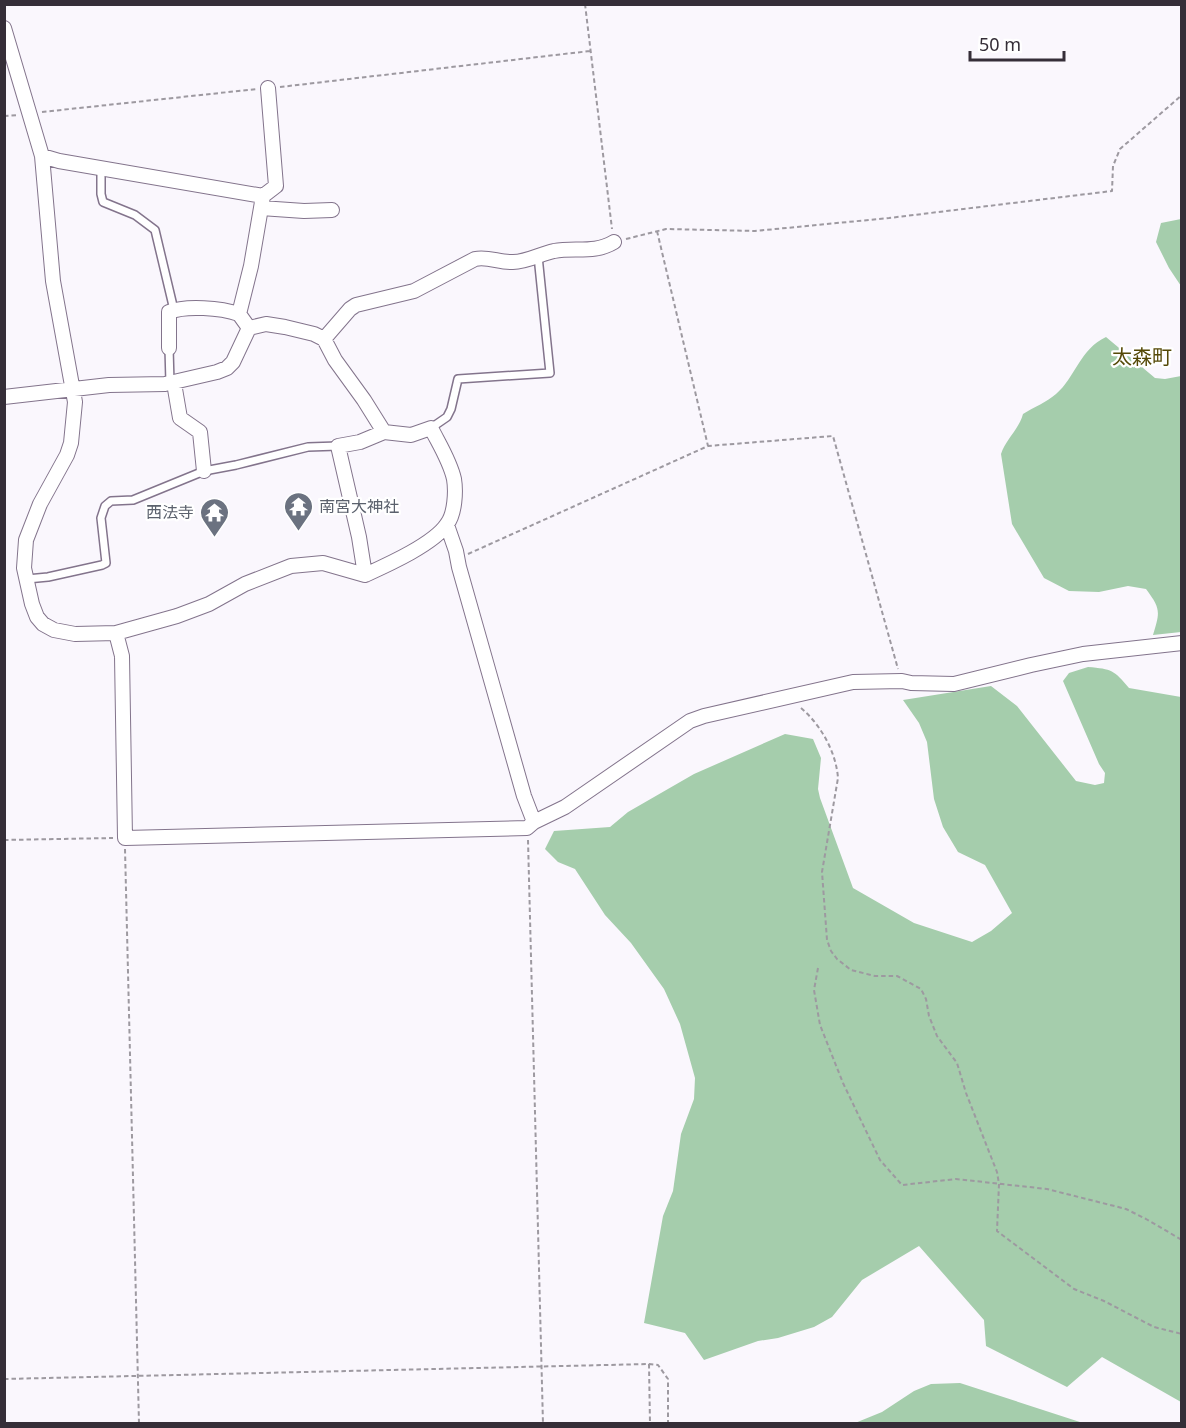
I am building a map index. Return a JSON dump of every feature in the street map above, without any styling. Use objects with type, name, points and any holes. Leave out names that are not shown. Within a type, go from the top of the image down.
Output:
[{"type":"street","points":[[4,28],[42,156],[53,281],[75,402],[71,443],[55,480],[40,504],[28,531],[24,558],[37,617],[48,628],[75,634],[116,633],[177,616],[209,604],[245,584],[291,566],[323,563],[365,575],[411,553],[447,525],[453,508],[454,481],[449,464],[431,428],[411,435],[384,432],[360,442],[338,446],[359,537],[365,575]]},
{"type":"street","points":[[239,314],[251,266],[262,202],[276,186],[268,88]]},
{"type":"street","points":[[42,156],[304,211],[332,210]]},
{"type":"street","points":[[324,339],[350,309],[364,302],[414,291],[482,257],[509,263],[520,262],[555,251],[597,249],[614,242]]},
{"type":"street","points":[[169,348],[169,312],[174,310],[208,309],[239,314],[249,328]]},
{"type":"street","points":[[249,328],[266,324],[314,334],[324,339],[335,360],[384,432]]},
{"type":"street","points":[[4,397],[109,385],[172,383],[217,372],[227,368],[238,353],[249,328]]},
{"type":"street","points":[[172,383],[180,418],[200,432],[204,471]]},
{"type":"street","points":[[447,525],[531,825]]},
{"type":"street","points":[[116,633],[122,656],[125,838],[531,825],[565,807],[690,721],[854,682],[902,681],[954,684],[1083,654],[1182,643]]},
{"type":"lane","points":[[101,168],[103,201],[135,215],[155,230],[174,310]]},
{"type":"lane","points":[[431,428],[447,417],[458,379],[550,373],[538,256]]},
{"type":"lane","points":[[169,348],[172,383]]},
{"type":"lane","points":[[27,579],[48,577],[102,566],[106,563],[101,518],[108,503],[133,500],[204,471],[308,447],[338,446]]},
{"type":"path","points":[[585,4],[614,242],[666,229],[716,231],[777,229],[1112,191],[1113,166],[1120,150],[1182,95]]},
{"type":"path","points":[[28,113],[590,51]]},
{"type":"path","points":[[657,231],[708,446]]},
{"type":"path","points":[[457,559],[708,446],[833,436],[902,681]]},
{"type":"path","points":[[788,696],[805,710],[821,731],[837,767],[838,778],[822,872],[827,939],[831,951],[851,970],[875,976],[897,976],[921,989],[937,1036],[957,1063],[966,1094],[992,1158],[999,1184],[997,1231],[1074,1289],[1104,1301],[1154,1327],[1182,1334]]},
{"type":"path","points":[[531,825],[543,1424]]},
{"type":"path","points":[[4,840],[125,838],[139,1424]]},
{"type":"path","points":[[818,968],[814,990],[820,1025],[843,1083],[880,1160],[902,1185],[956,1179],[1047,1189],[1126,1209],[1182,1240]]},
{"type":"path","points":[[649,1364],[650,1424]]},
{"type":"path","points":[[4,1380],[649,1364],[658,1365],[668,1379],[668,1424]]},
{"type":"green space","points":[[1182,219],[1181,286],[1156,242],[1161,223]]},
{"type":"green space","points":[[1106,337],[1155,378],[1181,376],[1181,632],[1153,635],[1158,611],[1146,589],[1128,586],[1099,592],[1069,591],[1044,578],[1012,524],[1001,454],[1003,449],[1023,414],[1056,394],[1090,349]]},
{"type":"green space","points":[[1088,667],[1112,672],[1120,677],[1129,688],[1181,697],[1181,1402],[1102,1357],[1067,1387],[986,1346],[984,1320],[919,1246],[862,1280],[832,1317],[814,1327],[778,1338],[758,1341],[704,1360],[685,1333],[644,1323],[663,1216],[673,1191],[681,1134],[694,1099],[695,1078],[680,1024],[664,989],[631,943],[605,915],[575,869],[558,862],[545,849],[554,831],[610,827],[628,812],[694,774],[785,734],[813,739],[821,758],[818,789],[820,798],[853,888],[914,923],[972,942],[991,931],[1012,913],[985,865],[958,852],[943,827],[934,799],[927,742],[919,723],[903,700],[991,686],[1017,706],[1076,781],[1095,785],[1104,783],[1105,773],[1063,681],[1069,673]]},
{"type":"green space","points":[[960,1383],[1083,1423],[855,1423],[882,1412],[914,1391],[931,1384]]},
{"type":"place","name":"南宮大神社","points":[[298,532]]},
{"type":"place","name":"西法寺","points":[[215,538]]},
{"type":"district","name":"太森町","points":[[1142,356]]}]
